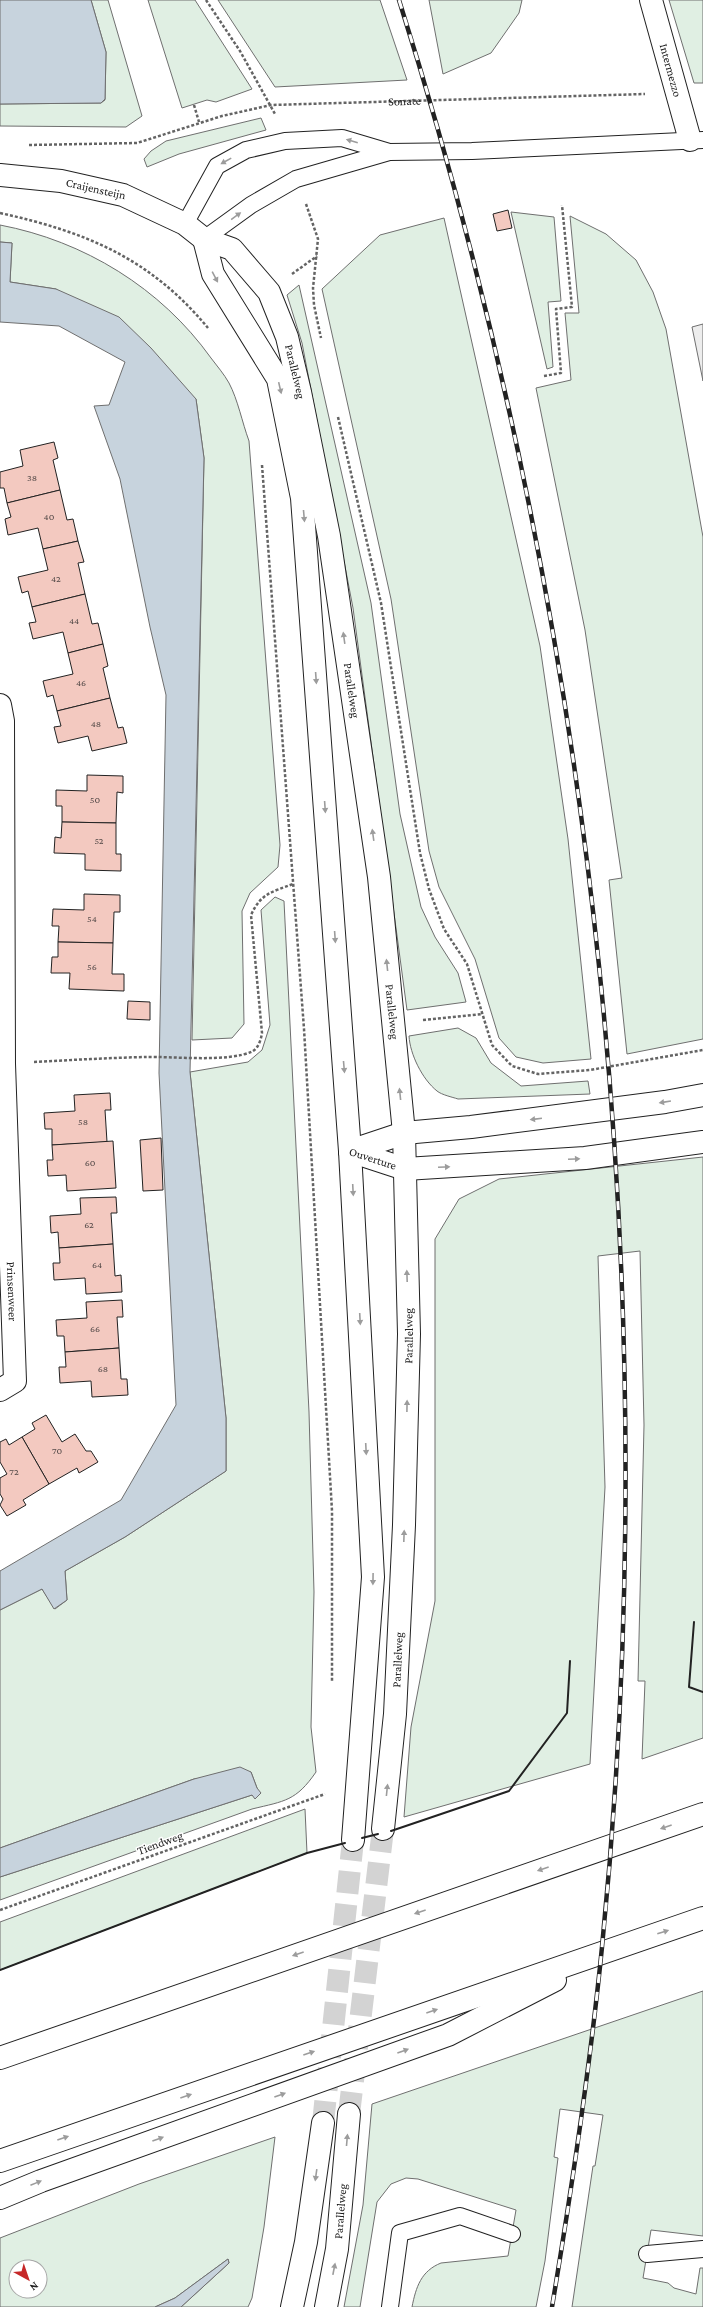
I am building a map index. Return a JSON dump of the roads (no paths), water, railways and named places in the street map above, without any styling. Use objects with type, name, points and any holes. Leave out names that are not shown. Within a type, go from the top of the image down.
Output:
[{"type":"main road","name":"Intermezzo","points":[[651,0],[678,92],[696,140]]},
{"type":"main road","name":"Craijensteijn","points":[[0,175],[61,181],[123,195],[185,224]]},
{"type":"main road","name":"Parallelweg","points":[[185,224],[204,239],[232,249],[269,292],[286,337],[300,392],[329,536],[379,876],[404,1133],[409,1334],[404,1525],[395,1714],[383,1829]]},
{"type":"main road","name":"Parallelweg","points":[[204,239],[212,274],[278,379],[302,498],[350,1151],[373,1577],[353,1840]]},
{"type":"main road","name":"Prinsenweer","points":[[0,1390],[15,1381],[4,1064],[1,716]]},
{"type":"main road","name":"Ouverture","points":[[350,1151],[404,1133],[471,1127],[665,1102],[703,1095]]},
{"type":"main road","name":"Ouverture","points":[[350,1151],[405,1169],[585,1158],[703,1142]]},
{"type":"main road","points":[[0,2058],[703,1814]]},
{"type":"main road","points":[[0,2161],[703,1918]]},
{"type":"main road","points":[[0,2198],[41,2181],[448,2035],[626,1944]]},
{"type":"main road","name":"Parallelweg","points":[[326,2307],[337,2249],[349,2114]]},
{"type":"main road","points":[[292,2307],[306,2242],[323,2123]]},
{"type":"lane","points":[[185,224],[217,166],[246,150],[285,141],[342,138],[389,152]]},
{"type":"lane","points":[[204,239],[251,205],[296,179],[389,152],[472,151],[696,140]]},
{"type":"lane","points":[[390,2307],[400,2233],[460,2216],[512,2234]]},
{"type":"lane","points":[[647,2254],[703,2249]]},
{"type":"tunnel","points":[[349,2114],[383,1829]]},
{"type":"tunnel","points":[[323,2123],[353,1840]]},
{"type":"railway","points":[[399,0],[467,236],[523,476],[567,718],[599,963],[618,1210],[625,1456],[620,1702],[602,1947],[592,2037],[567,2217],[552,2307]]}]
